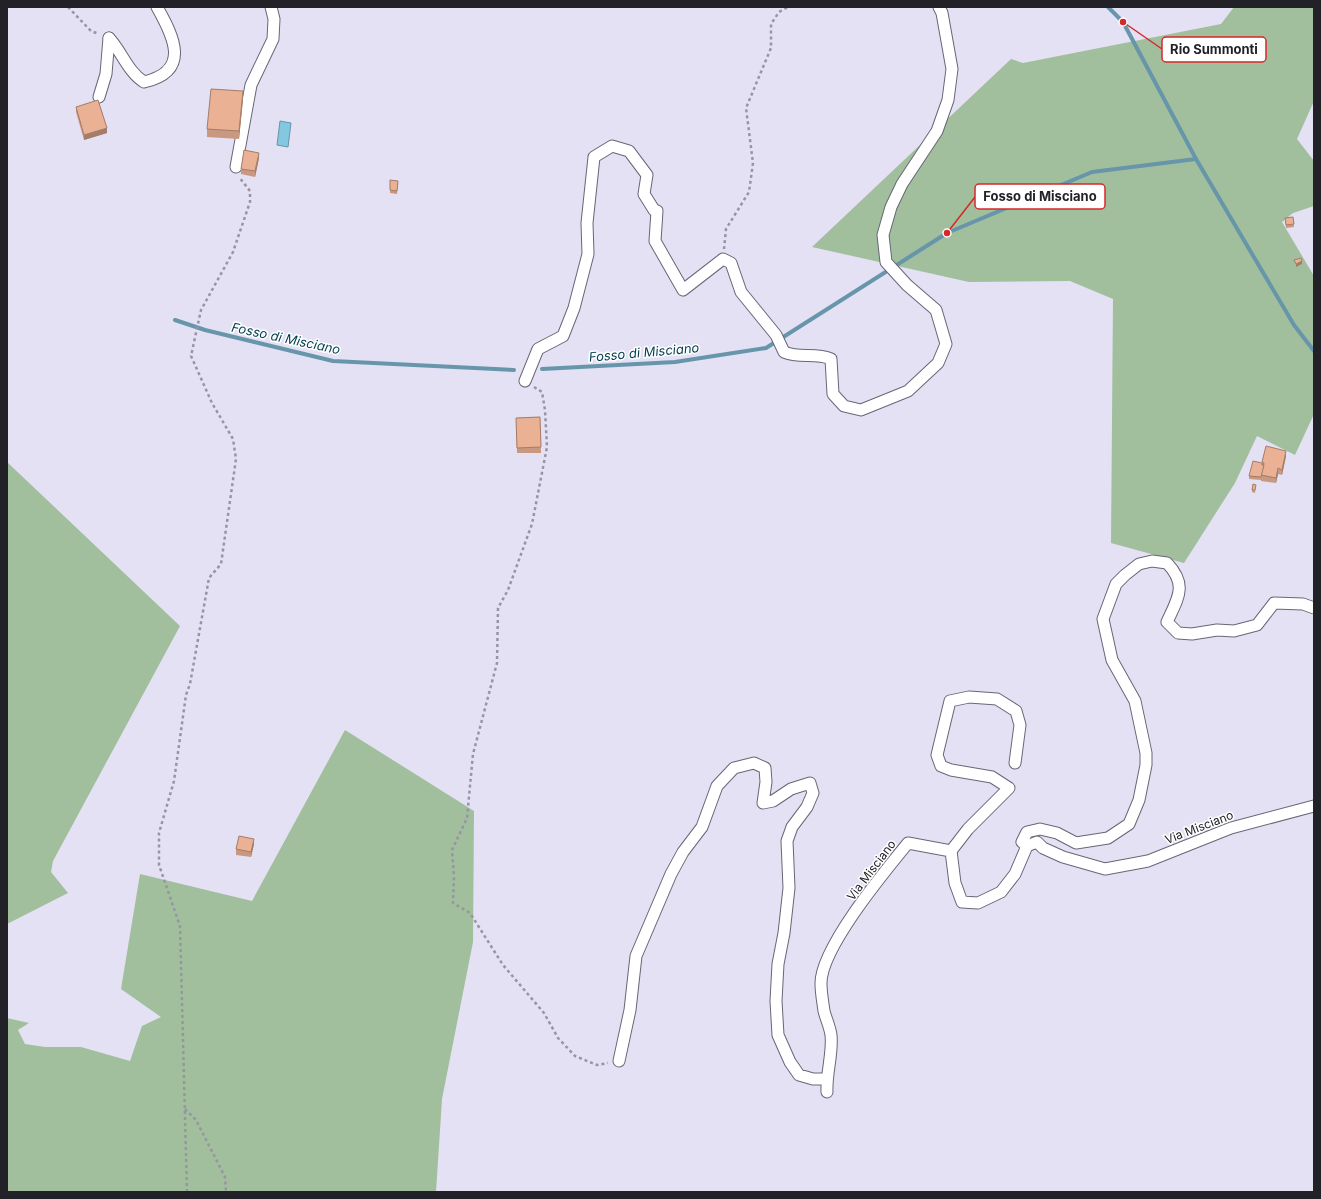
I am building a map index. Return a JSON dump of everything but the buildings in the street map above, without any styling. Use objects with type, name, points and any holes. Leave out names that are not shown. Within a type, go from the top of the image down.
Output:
[{"type":"street","points":[[109,38],[117,46],[134,76],[144,82],[159,78],[170,69],[176,54],[170,30],[157,7]]},
{"type":"street","points":[[236,167],[251,85],[273,39],[274,19],[271,7]]},
{"type":"street","points":[[526,381],[538,349],[563,336],[574,308],[588,254],[586,223],[594,157],[612,146],[629,151],[646,175],[644,194],[654,210],[657,211],[655,241],[683,290],[723,259],[731,263],[741,292],[776,335],[784,352],[794,357],[824,356],[831,359],[833,394],[844,406],[862,410],[908,391],[938,363],[946,344],[936,310],[886,262],[883,236],[891,207],[902,184],[936,131],[948,100],[952,69],[942,13],[939,7]]},
{"type":"street","points":[[98,97],[106,74],[109,38]]},
{"type":"street","points":[[1015,763],[1020,725],[1016,711],[996,699],[969,697],[950,701],[937,755],[941,766],[951,770],[992,777],[1009,788],[968,829],[951,851],[955,883],[962,902],[978,903],[1001,892],[1015,874],[1027,846],[1022,842],[1027,832],[1040,829],[1057,833],[1076,843],[1108,838],[1129,824],[1139,800],[1146,765],[1146,752],[1135,701],[1112,660],[1103,619],[1116,584],[1125,575],[1140,564],[1152,561],[1167,563],[1177,574],[1180,592],[1167,622],[1178,633],[1192,634],[1217,630],[1234,631],[1257,625],[1274,602],[1303,604],[1314,608]]},
{"type":"street","points":[[619,1061],[630,1010],[636,956],[657,906],[683,852],[702,827],[717,786],[734,768],[754,763],[765,768],[766,782],[763,803],[773,801],[791,789],[810,783],[813,793],[807,806],[792,827],[786,841],[789,888],[784,933],[778,964],[776,1001],[778,1035],[790,1062],[799,1075],[813,1079],[826,1079]]},
{"type":"street","name":"Via Misciano","points":[[1027,846],[1036,842],[1043,848],[1063,857],[1105,868],[1148,861],[1231,828],[1314,806]]},
{"type":"street","name":"Via Misciano","points":[[828,1092],[826,1079],[831,1058],[831,1034],[824,1012],[821,983],[826,960],[860,905],[908,844],[951,851]]},
{"type":"path","points":[[68,7],[91,31],[109,38]]},
{"type":"path","points":[[723,259],[726,229],[749,192],[753,163],[746,108],[771,48],[772,24],[779,12],[788,7]]},
{"type":"path","points":[[187,1192],[180,926],[159,865],[159,833],[174,781],[186,695],[190,684],[209,578],[221,564],[236,459],[233,439],[212,403],[190,356],[201,310],[233,252],[250,202],[250,191],[240,179],[236,167]]},
{"type":"path","points":[[526,381],[542,392],[546,417],[547,447],[532,524],[508,590],[498,608],[497,663],[473,754],[467,818],[452,850],[454,878],[453,903],[470,913],[503,965],[544,1013],[558,1038],[575,1056],[597,1065],[619,1061]]},
{"type":"path","points":[[185,1109],[196,1120],[225,1176],[226,1192]]},
{"type":"green space","points":[[1234,7],[1314,7],[1314,101],[1297,139],[1314,161],[1314,206],[1293,213],[1282,222],[1314,276],[1314,414],[1295,455],[1257,436],[1235,483],[1184,563],[1111,543],[1113,299],[1070,281],[969,282],[812,247],[1011,59],[1023,63],[1221,24]]},
{"type":"green space","points":[[7,462],[180,626],[53,861],[51,872],[68,893],[7,924]]},
{"type":"green space","points":[[345,730],[474,811],[473,942],[442,1099],[436,1192],[7,1192],[7,1018],[29,1023],[18,1030],[25,1044],[45,1047],[81,1047],[130,1061],[142,1026],[161,1017],[121,989],[140,874],[252,901]]},
{"type":"water","points":[[280,121],[291,123],[288,147],[277,145]]},
{"type":"waterway","points":[[1108,7],[1123,22],[1196,159]]},
{"type":"waterway","name":"Fosso di Misciano","points":[[542,369],[675,362],[766,348],[947,233],[1092,172],[1196,159],[1294,325],[1314,351]]},
{"type":"waterway","name":"Fosso di Misciano","points":[[175,320],[205,330],[333,361],[514,370]]},
{"type":"place","name":"Rio Summonti","points":[[1123,22]]},
{"type":"place","name":"Fosso di Misciano","points":[[947,233]]}]
